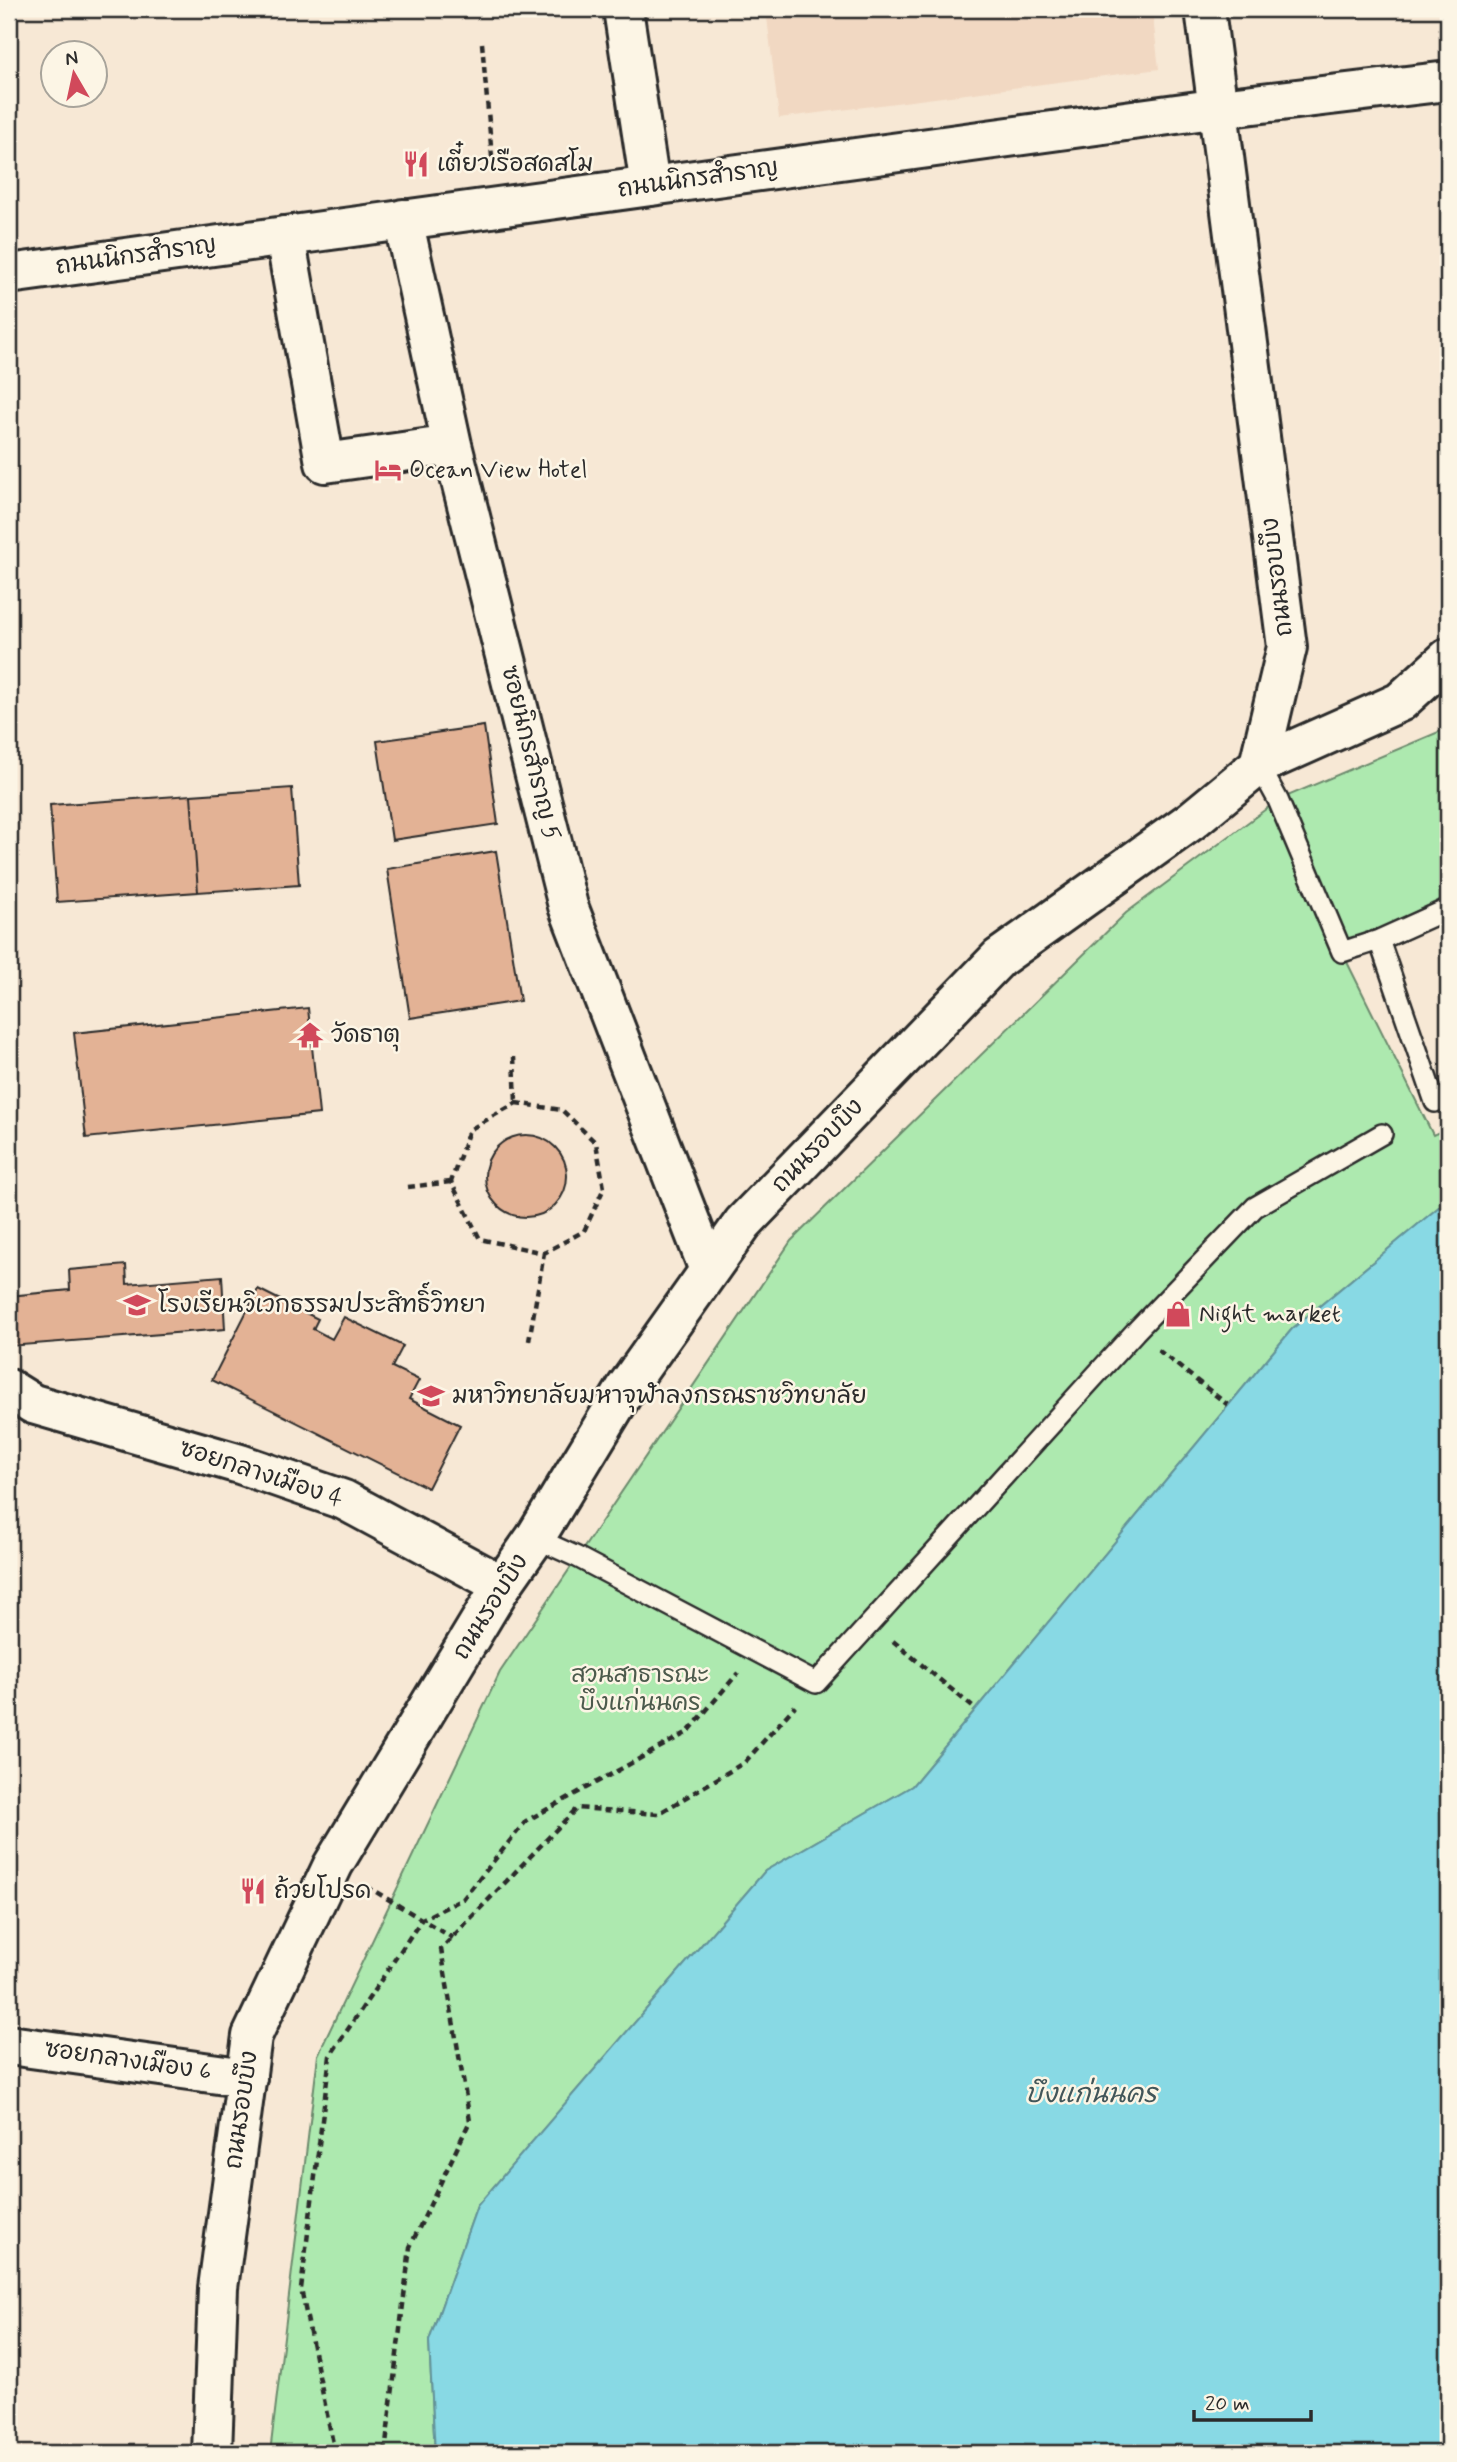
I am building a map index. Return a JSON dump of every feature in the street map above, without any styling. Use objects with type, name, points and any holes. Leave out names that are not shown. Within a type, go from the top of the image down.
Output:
[{"type":"street","points":[[623,9],[650,186]]},
{"type":"street","name":"ถนนรอบบึง","points":[[212,2453],[218,2288],[252,2036],[332,1865],[502,1585],[626,1388],[744,1223],[999,958],[1191,821],[1259,765],[1287,647],[1220,108],[1205,9]]},
{"type":"street","points":[[1220,108],[1448,80]]},
{"type":"street","name":"ถนนนิกรสำราญ","points":[[9,274],[1220,108]]},
{"type":"street","name":"ซอยนิกรสำราญ 5","points":[[403,219],[452,445],[568,906],[625,1046],[709,1270]]},
{"type":"street","points":[[285,236],[325,463],[452,445]]},
{"type":"street","points":[[1259,765],[1400,702],[1448,658]]},
{"type":"street","name":"ซอยกลางเมือง 4","points":[[9,1389],[33,1404],[240,1464],[344,1500],[502,1585]]},
{"type":"street","name":"ซอยกลางเมือง 6","points":[[9,2045],[247,2078]]},
{"type":"lane","points":[[1259,765],[1278,800],[1342,952],[1379,940],[1448,909]]},
{"type":"lane","points":[[1379,940],[1435,1102],[1448,1097]]},
{"type":"lane","points":[[534,1538],[577,1557],[816,1683],[1135,1332],[1255,1208],[1382,1134]]},
{"type":"path","points":[[482,43],[496,207]]},
{"type":"path","points":[[514,1057],[516,1103]]},
{"type":"path","points":[[516,1103],[562,1111],[596,1143],[604,1188],[584,1231],[544,1253],[480,1239],[451,1182],[469,1130],[516,1103]]},
{"type":"path","points":[[408,1187],[451,1182]]},
{"type":"path","points":[[528,1341],[544,1253]]},
{"type":"path","points":[[1135,1332],[1228,1405]]},
{"type":"path","points":[[870,1622],[974,1708]]},
{"type":"path","points":[[335,2453],[301,2289],[330,2056],[422,1919],[463,1899],[526,1821],[688,1732],[757,1651]]},
{"type":"path","points":[[385,2453],[410,2247],[470,2121],[441,1949],[577,1808],[658,1814],[745,1762],[816,1683]]},
{"type":"path","points":[[332,1865],[453,1938]]},
{"type":"shaded area","points":[[766,9],[1152,9],[1159,69],[779,118]]},
{"type":"green space","name":"สวนสาธารณะ บึงแก่นนคร","points":[[1448,728],[1448,896],[1359,939],[1342,952],[1433,1135],[1448,1128],[1448,1202],[1292,1329],[912,1786],[765,1871],[477,2206],[429,2341],[435,2453],[270,2453],[318,2055],[500,1672],[791,1241],[1126,913],[1278,800]]},
{"type":"water","name":"บึงแก่นนคร","points":[[1448,1202],[1448,2453],[435,2453],[429,2341],[477,2206],[765,1871],[912,1786],[1292,1329]]},
{"type":"building","points":[[484,726],[498,824],[392,840],[377,741]]},
{"type":"building","points":[[292,788],[299,885],[198,892],[191,795]]},
{"type":"building","points":[[191,795],[198,892],[57,902],[50,805]]},
{"type":"building","points":[[496,851],[520,1001],[410,1018],[387,869]]},
{"type":"building","points":[[308,1008],[319,1114],[86,1138],[74,1033]]},
{"type":"building","points":[[526,1135],[542,1138],[555,1147],[564,1160],[567,1176],[564,1192],[555,1205],[542,1214],[526,1217],[510,1214],[497,1205],[488,1192],[485,1176],[488,1160],[497,1147],[510,1138]]},
{"type":"building","points":[[126,1265],[127,1284],[222,1276],[225,1329],[9,1346],[9,1296],[70,1290],[69,1270]]},
{"type":"building","points":[[258,1289],[318,1319],[313,1329],[332,1339],[344,1317],[403,1346],[392,1367],[419,1380],[409,1399],[460,1425],[428,1488],[212,1380]]},
{"type":"place","name":"เตี๋ยวเรือสดสโม","points":[[416,164]]},
{"type":"place","name":"Ocean View Hotel","points":[[388,470]]},
{"type":"place","name":"วัดธาตุ","points":[[310,1035]]},
{"type":"place","name":"โรงเรียนวิเวกธรรมประสิทธิ์วิทยา","points":[[137,1305]]},
{"type":"place","name":"Night market","points":[[1178,1314]]},
{"type":"place","name":"มหาวิทยาลัยมหาจุฬาลงกรณราชวิทยาลัย","points":[[431,1396]]},
{"type":"place","name":"ถ้วยโปรด","points":[[253,1891]]}]
